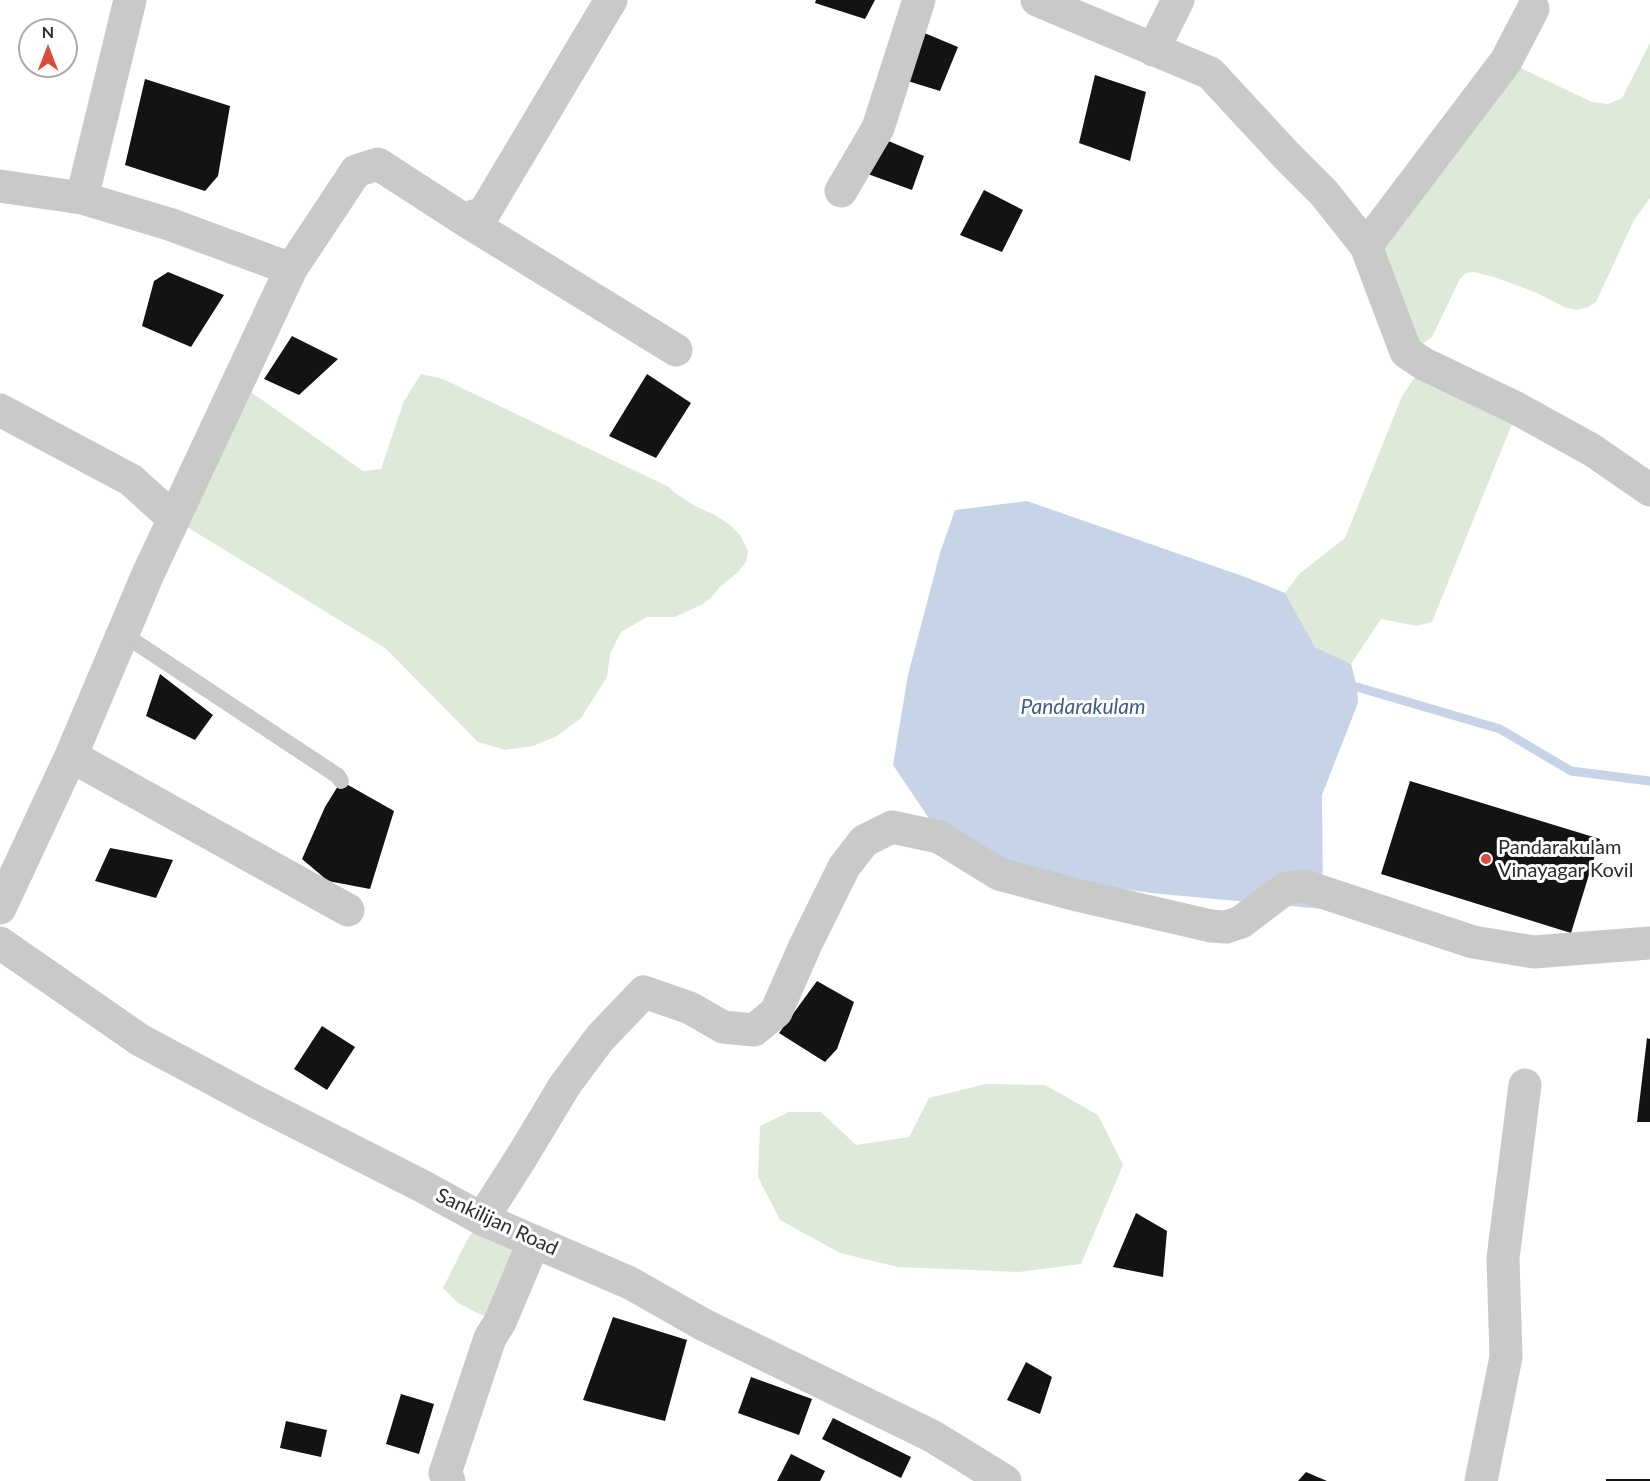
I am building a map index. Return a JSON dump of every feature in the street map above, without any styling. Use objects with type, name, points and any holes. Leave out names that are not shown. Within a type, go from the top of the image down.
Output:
[{"type":"street","points":[[82,198],[129,0]]},
{"type":"street","points":[[463,219],[484,213],[611,0]]},
{"type":"street","points":[[841,191],[878,128],[920,0]]},
{"type":"street","points":[[1037,0],[1210,73],[1324,193],[1366,246],[1407,352],[1424,364],[1516,408],[1592,450],[1650,490]]},
{"type":"street","points":[[1153,50],[1178,0]]},
{"type":"street","points":[[1366,246],[1506,61],[1533,9]]},
{"type":"street","points":[[0,908],[71,756],[174,519],[291,269],[356,171],[378,164],[676,350]]},
{"type":"street","points":[[0,186],[82,198],[169,224],[291,269]]},
{"type":"street","points":[[0,410],[131,480],[174,519]]},
{"type":"street","points":[[71,756],[348,910]]},
{"type":"street","points":[[482,1219],[565,1085],[600,1038],[644,992],[690,1008],[723,1027],[754,1030],[776,1012],[844,867],[864,841],[892,827],[939,837],[999,874],[1077,895],[1211,926],[1226,927],[1240,922],[1286,888],[1304,886],[1473,942],[1534,952],[1650,943]]},
{"type":"street","name":"Sankilijan Road","points":[[0,943],[140,1040],[482,1219],[630,1283],[704,1324],[932,1436],[1005,1481]]},
{"type":"street","points":[[1481,1481],[1506,1357],[1503,1258],[1525,1085]]},
{"type":"street","points":[[450,1481],[445,1473],[490,1338],[500,1322],[534,1241]]},
{"type":"lane","points":[[123,634],[338,776],[341,781]]},
{"type":"green space","points":[[1650,43],[1650,198],[1634,220],[1596,302],[1577,310],[1566,308],[1537,293],[1494,277],[1474,272],[1466,273],[1460,279],[1432,337],[1406,352],[1366,246],[1506,61],[1592,102],[1608,104],[1622,98]]},
{"type":"green space","points":[[1424,364],[1512,424],[1432,622],[1417,626],[1381,619],[1351,664],[1315,647],[1285,593],[1299,574],[1345,538],[1402,396]]},
{"type":"green space","points":[[421,374],[443,379],[669,487],[695,506],[730,525],[740,535],[748,551],[746,562],[738,572],[701,605],[675,617],[647,617],[621,632],[610,654],[607,677],[581,718],[557,736],[533,746],[505,750],[478,742],[385,648],[174,519],[238,383],[363,471],[381,469],[404,401]]},
{"type":"green space","points":[[986,1084],[1045,1085],[1098,1115],[1123,1165],[1081,1264],[1019,1272],[898,1267],[840,1253],[780,1220],[758,1177],[760,1126],[789,1112],[821,1112],[856,1145],[909,1137],[929,1098]]},
{"type":"green space","points":[[482,1219],[534,1241],[500,1322],[458,1303],[443,1288],[467,1240]]},
{"type":"water","name":"Pandarakulam","points":[[1027,501],[1285,593],[1315,647],[1351,664],[1357,687],[1358,703],[1322,795],[1323,909],[1151,893],[961,866],[893,765],[908,675],[940,553],[955,510]]},
{"type":"building","points":[[816,0],[875,0],[865,19],[815,3]]},
{"type":"building","points":[[922,32],[958,47],[940,91],[898,78]]},
{"type":"building","points":[[1095,75],[1146,92],[1130,161],[1079,143]]},
{"type":"building","points":[[145,79],[230,106],[218,176],[205,191],[125,165]]},
{"type":"building","points":[[879,137],[924,156],[912,190],[865,173]]},
{"type":"building","points":[[984,190],[1023,210],[1002,252],[960,235]]},
{"type":"building","points":[[168,272],[224,295],[191,347],[142,326],[154,281]]},
{"type":"building","points":[[292,336],[338,359],[299,395],[264,379]]},
{"type":"building","points":[[647,374],[691,403],[656,458],[609,436]]},
{"type":"building","points":[[160,674],[213,715],[195,740],[146,716]]},
{"type":"building","points":[[341,781],[394,811],[370,889],[328,881],[302,859],[325,807]]},
{"type":"building","points":[[1410,781],[1600,839],[1571,933],[1381,874]]},
{"type":"building","points":[[110,848],[173,860],[156,898],[95,881]]},
{"type":"building","points":[[817,981],[854,1002],[837,1049],[825,1062],[779,1033]]},
{"type":"building","points":[[322,1026],[355,1047],[327,1090],[294,1069]]},
{"type":"building","points":[[1647,1038],[1650,1039],[1650,1122],[1637,1122]]},
{"type":"building","points":[[1136,1213],[1167,1231],[1163,1277],[1113,1267]]},
{"type":"building","points":[[613,1317],[687,1340],[665,1421],[583,1400]]},
{"type":"building","points":[[1026,1362],[1052,1377],[1040,1414],[1007,1400]]},
{"type":"building","points":[[751,1377],[812,1399],[799,1435],[738,1413]]},
{"type":"building","points":[[401,1394],[434,1404],[419,1454],[386,1444]]},
{"type":"building","points":[[833,1418],[911,1457],[901,1478],[822,1439]]},
{"type":"building","points":[[286,1421],[327,1430],[321,1457],[280,1448]]},
{"type":"building","points":[[791,1454],[825,1471],[820,1481],[777,1481]]},
{"type":"building","points":[[1306,1472],[1327,1481],[1298,1481]]},
{"type":"building","points":[[1606,1479],[1650,1479],[1650,1481],[1606,1481]]},
{"type":"waterway","points":[[1357,687],[1500,729],[1571,771],[1650,781]]},
{"type":"place","name":"Pandarakulam Vinayagar Kovil","points":[[1486,859]]}]
